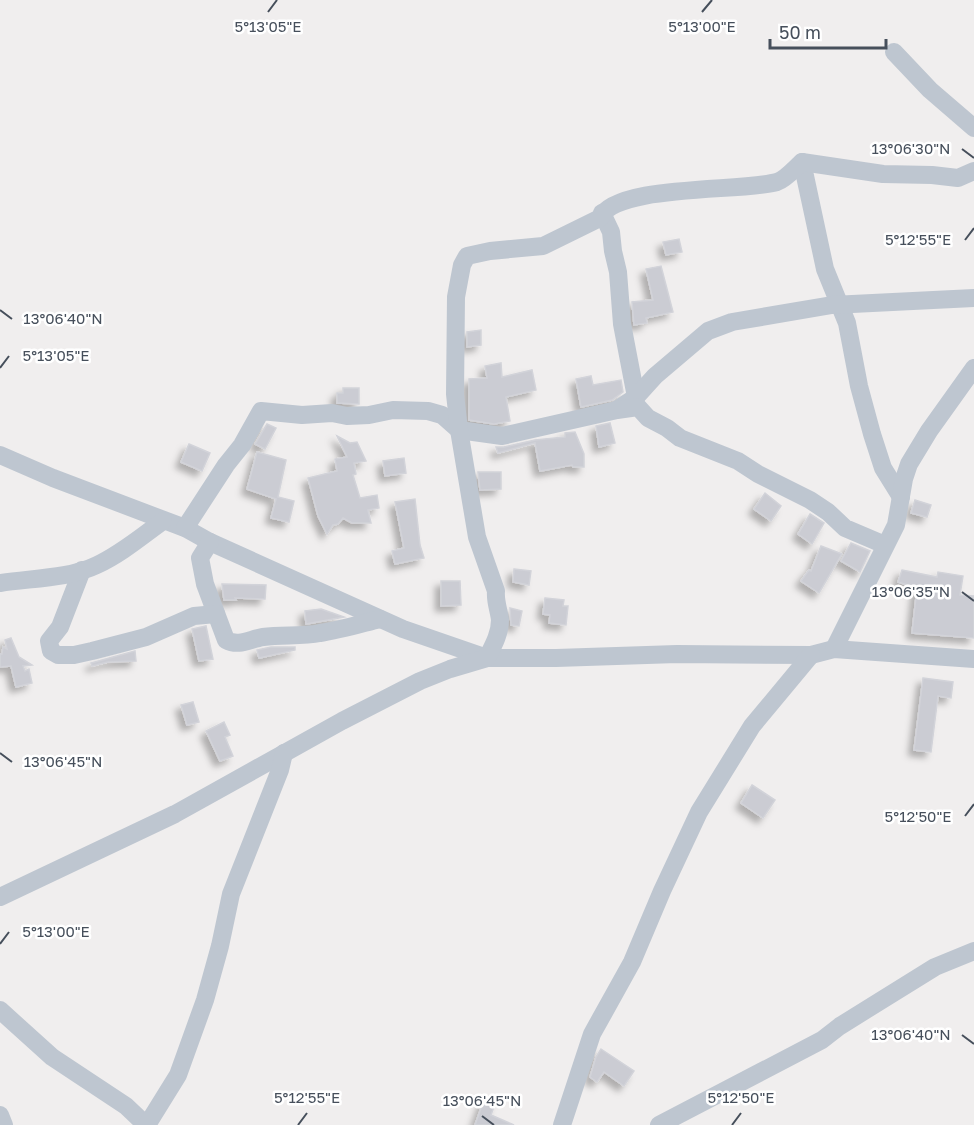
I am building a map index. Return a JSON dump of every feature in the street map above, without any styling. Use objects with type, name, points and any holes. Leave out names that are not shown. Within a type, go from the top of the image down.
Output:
[{"type":"street","points":[[894,52],[930,90],[974,128]]},
{"type":"street","points":[[802,162],[825,269],[847,323],[859,386],[874,441],[884,468],[901,497]]},
{"type":"street","points":[[487,658],[496,639],[500,619],[495,603],[496,591],[477,537],[455,394],[456,297],[462,266],[467,256],[490,251],[543,246],[600,218],[602,213],[626,200],[647,194],[779,182],[802,162],[883,174],[958,178],[974,171]]},
{"type":"street","points":[[602,213],[611,232],[618,272],[622,324],[636,397]]},
{"type":"street","points":[[617,410],[636,397],[655,376],[708,332],[732,322],[841,305],[974,298]]},
{"type":"street","points":[[834,649],[896,525],[909,464],[929,431],[974,368]]},
{"type":"street","points":[[186,528],[226,465],[242,445],[261,411],[302,415],[332,413],[347,416],[369,415],[393,410],[428,411],[442,415],[459,430],[502,436],[638,407],[648,418],[680,438],[738,461],[758,474],[810,500],[828,512],[845,528],[885,545]]},
{"type":"street","points":[[0,455],[53,478],[186,528],[210,542],[380,619],[448,646],[487,658]]},
{"type":"street","points":[[0,583],[97,566],[132,544],[163,520]]},
{"type":"street","points":[[210,542],[200,558],[205,584],[226,640],[231,643],[246,643],[260,637],[319,634],[380,619]]},
{"type":"street","points":[[82,570],[60,627],[49,641],[51,651],[58,655],[74,655],[124,643],[146,637],[194,616],[216,614]]},
{"type":"street","points":[[0,897],[175,814],[420,681],[487,658],[678,654],[812,655],[834,649],[974,659]]},
{"type":"street","points":[[562,1125],[592,1034],[632,962],[699,812],[752,726],[812,655]]},
{"type":"street","points":[[0,1010],[52,1057],[126,1106],[147,1125],[178,1075],[205,1000],[231,894],[280,770],[284,753]]},
{"type":"street","points":[[659,1125],[822,1040],[840,1026],[935,967],[974,951]]},
{"type":"street","points":[[0,1116],[4,1125]]},
{"type":"building","points":[[679,239],[682,252],[666,255],[663,242]]},
{"type":"building","points":[[661,266],[673,312],[646,318],[647,323],[634,325],[632,302],[653,300],[646,269]]},
{"type":"building","points":[[481,330],[481,345],[467,347],[467,332]]},
{"type":"building","points":[[501,363],[502,377],[532,370],[536,390],[506,397],[510,421],[494,424],[469,420],[469,379],[487,378],[485,366]]},
{"type":"building","points":[[591,376],[593,385],[621,380],[623,392],[612,400],[581,407],[576,379]]},
{"type":"building","points":[[343,388],[359,388],[359,404],[337,403],[337,393],[343,393]]},
{"type":"building","points":[[610,423],[615,443],[599,447],[596,426]]},
{"type":"building","points":[[267,424],[276,428],[265,449],[255,444]]},
{"type":"building","points":[[575,432],[584,454],[584,467],[573,467],[572,465],[540,471],[535,443],[498,453],[496,447],[565,437],[565,433]]},
{"type":"building","points":[[337,436],[350,443],[357,442],[366,461],[354,463],[356,474],[353,475],[360,498],[377,495],[379,508],[368,510],[371,523],[352,523],[343,518],[338,524],[333,525],[327,534],[318,516],[308,478],[337,471],[335,459],[347,457]]},
{"type":"building","points":[[189,444],[210,453],[202,471],[181,462]]},
{"type":"building","points":[[257,452],[286,460],[278,497],[294,501],[289,522],[271,518],[276,499],[247,489]]},
{"type":"building","points":[[404,458],[406,473],[385,476],[383,461]]},
{"type":"building","points":[[478,472],[501,472],[501,489],[480,490]]},
{"type":"building","points":[[765,493],[781,506],[771,521],[754,509]]},
{"type":"building","points":[[415,499],[420,545],[424,558],[395,564],[392,551],[404,548],[395,502]]},
{"type":"building","points":[[915,500],[931,505],[927,517],[911,513]]},
{"type":"building","points":[[810,514],[824,523],[812,544],[798,534]]},
{"type":"building","points":[[851,543],[870,551],[860,572],[841,561]]},
{"type":"building","points":[[821,546],[842,554],[819,593],[801,581],[809,570],[811,571]]},
{"type":"building","points":[[514,569],[531,571],[529,585],[513,582]]},
{"type":"building","points":[[902,570],[937,577],[938,572],[963,576],[960,595],[974,596],[974,638],[912,633],[917,588],[898,582]]},
{"type":"building","points":[[441,581],[460,581],[461,605],[441,606]]},
{"type":"building","points":[[222,584],[266,585],[265,599],[224,600]]},
{"type":"building","points":[[545,598],[564,600],[563,606],[568,606],[566,625],[549,623],[550,615],[543,614]]},
{"type":"building","points":[[510,608],[522,611],[519,626],[511,625]]},
{"type":"building","points":[[321,609],[344,617],[306,624],[305,611]]},
{"type":"building","points":[[206,626],[213,659],[199,661],[192,629]]},
{"type":"building","points":[[11,638],[19,657],[32,665],[23,666],[25,671],[29,669],[32,683],[16,687],[11,666],[0,667],[0,654],[2,654],[3,647],[7,649],[5,640]]},
{"type":"building","points":[[271,647],[295,647],[295,650],[259,658],[257,650]]},
{"type":"building","points":[[135,651],[136,661],[108,662],[92,666],[91,663]]},
{"type":"building","points":[[923,678],[953,682],[951,698],[938,696],[931,752],[914,750]]},
{"type":"building","points":[[193,702],[199,722],[187,725],[181,705]]},
{"type":"building","points":[[224,722],[230,735],[225,737],[233,756],[220,761],[206,731]]},
{"type":"building","points":[[752,785],[775,800],[763,818],[741,803]]},
{"type":"building","points":[[601,1049],[634,1071],[624,1086],[604,1072],[597,1082],[590,1077]]},
{"type":"building","points":[[485,1097],[496,1101],[491,1115],[514,1125],[475,1125]]}]
